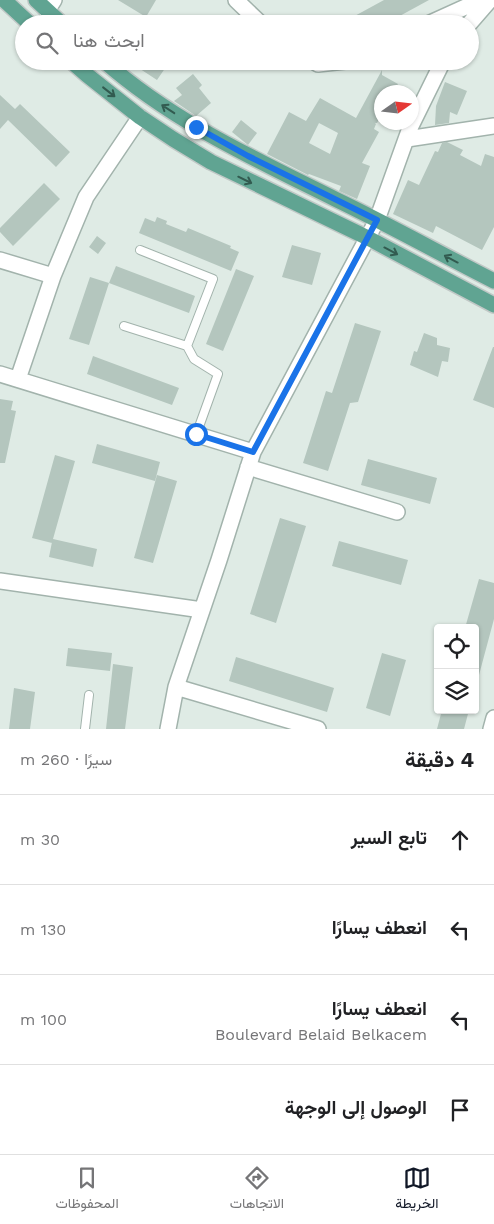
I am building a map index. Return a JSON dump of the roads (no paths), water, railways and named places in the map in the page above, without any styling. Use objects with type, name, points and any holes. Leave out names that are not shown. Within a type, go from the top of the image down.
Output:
[{"type":"main road","points":[[4,0],[20,15]]},
{"type":"main road","points":[[36,0],[50,6]]},
{"type":"main road","points":[[81,70],[140,117],[211,162],[368,238],[494,305]]},
{"type":"main road","points":[[115,70],[153,100],[248,156],[494,281]]},
{"type":"street","points":[[236,0],[252,15]]},
{"type":"street","points":[[448,15],[481,0]]},
{"type":"street","points":[[478,15],[490,0]]},
{"type":"street","points":[[168,729],[176,687],[253,452],[377,220],[410,128],[439,70]]},
{"type":"street","points":[[18,379],[53,276],[86,197],[140,117]]},
{"type":"street","points":[[407,139],[494,126]]},
{"type":"street","points":[[0,260],[53,276]]},
{"type":"street","points":[[0,374],[253,452]]},
{"type":"street","points":[[248,467],[398,512]]},
{"type":"street","points":[[0,581],[202,610]]},
{"type":"street","points":[[176,687],[318,729]]},
{"type":"street","points":[[491,729],[494,718]]},
{"type":"lane","points":[[140,250],[213,279],[187,346]]},
{"type":"lane","points":[[124,326],[187,346],[194,359],[218,374],[196,434]]},
{"type":"lane","points":[[85,729],[89,695]]}]
